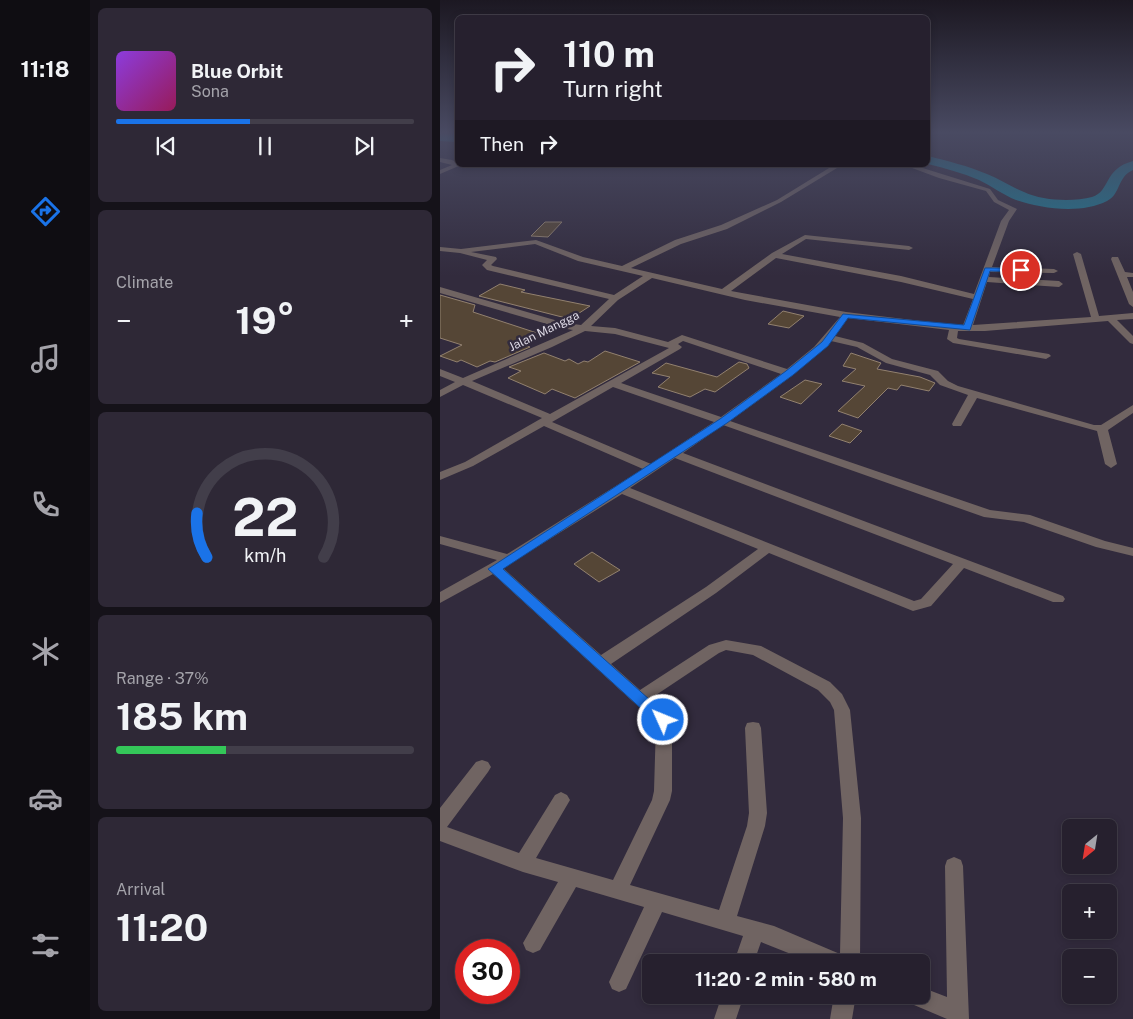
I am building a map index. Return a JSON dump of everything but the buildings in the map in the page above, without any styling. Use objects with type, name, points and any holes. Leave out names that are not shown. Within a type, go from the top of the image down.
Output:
[{"type":"street","points":[[622,269],[678,242],[724,227],[779,201],[813,181]]},
{"type":"street","points":[[954,181],[988,190],[996,201],[1013,209],[1005,221],[976,298],[967,328]]},
{"type":"street","points":[[724,292],[775,255],[806,237],[909,248]]},
{"type":"street","points":[[440,249],[461,251],[534,242],[581,260],[724,292],[846,316],[954,328],[1096,320],[1133,316]]},
{"type":"street","points":[[461,251],[467,256],[493,259],[486,265],[490,268],[615,298]]},
{"type":"street","points":[[1077,254],[1096,320]]},
{"type":"street","points":[[775,255],[901,279],[976,298]]},
{"type":"street","points":[[1115,259],[1133,304]]},
{"type":"street","points":[[987,269],[1054,271]]},
{"type":"street","points":[[1122,274],[1133,275]]},
{"type":"street","name":"Jalan Mangga","points":[[440,394],[464,381],[549,345],[583,328],[615,298],[650,276]]},
{"type":"street","points":[[983,279],[1059,284]]},
{"type":"street","points":[[440,290],[558,325],[615,331],[678,347],[470,464],[440,476]]},
{"type":"street","points":[[440,598],[495,569],[724,421],[789,373],[830,338],[846,316]]},
{"type":"street","points":[[1111,318],[1133,341]]},
{"type":"street","points":[[954,328],[952,339],[956,341],[1046,356]]},
{"type":"street","points":[[671,344],[682,338],[789,373]]},
{"type":"street","points":[[830,338],[860,345],[889,360],[934,373],[947,385],[1090,427],[1102,428],[1133,408]]},
{"type":"street","points":[[440,372],[464,381],[652,468]]},
{"type":"street","points":[[614,384],[988,514],[1033,520],[1101,544],[1133,552]]},
{"type":"street","points":[[957,424],[974,394]]},
{"type":"street","points":[[1102,428],[1111,464]]},
{"type":"street","points":[[675,454],[1058,599]]},
{"type":"street","points":[[621,489],[913,606],[926,602],[961,563]]},
{"type":"street","points":[[440,540],[509,560]]},
{"type":"street","points":[[601,664],[710,590],[767,548]]},
{"type":"street","points":[[495,569],[640,698],[664,723],[664,791],[618,891]]},
{"type":"street","points":[[640,698],[714,649],[726,645],[759,652],[824,686],[836,698],[842,710],[852,818],[850,954]]},
{"type":"street","points":[[725,921],[756,826],[758,813],[753,728]]},
{"type":"street","points":[[440,822],[482,767]]},
{"type":"street","points":[[523,863],[561,800]]},
{"type":"street","points":[[440,832],[523,863],[656,903],[755,930],[815,954]]},
{"type":"street","points":[[930,1003],[958,1016],[954,866]]},
{"type":"street","points":[[533,943],[570,877]]},
{"type":"street","points":[[619,982],[656,903]]},
{"type":"street","points":[[747,954],[755,930]]},
{"type":"street","points":[[725,1019],[730,1004]]},
{"type":"street","points":[[841,1019],[844,1004]]},
{"type":"waterway","points":[[991,181],[1029,199],[1071,204],[1104,197],[1109,192],[1114,181]]},
{"type":"route","points":[[663,720],[495,569],[642,476],[724,421],[825,344],[846,316],[967,328],[987,269],[1021,270]]}]
